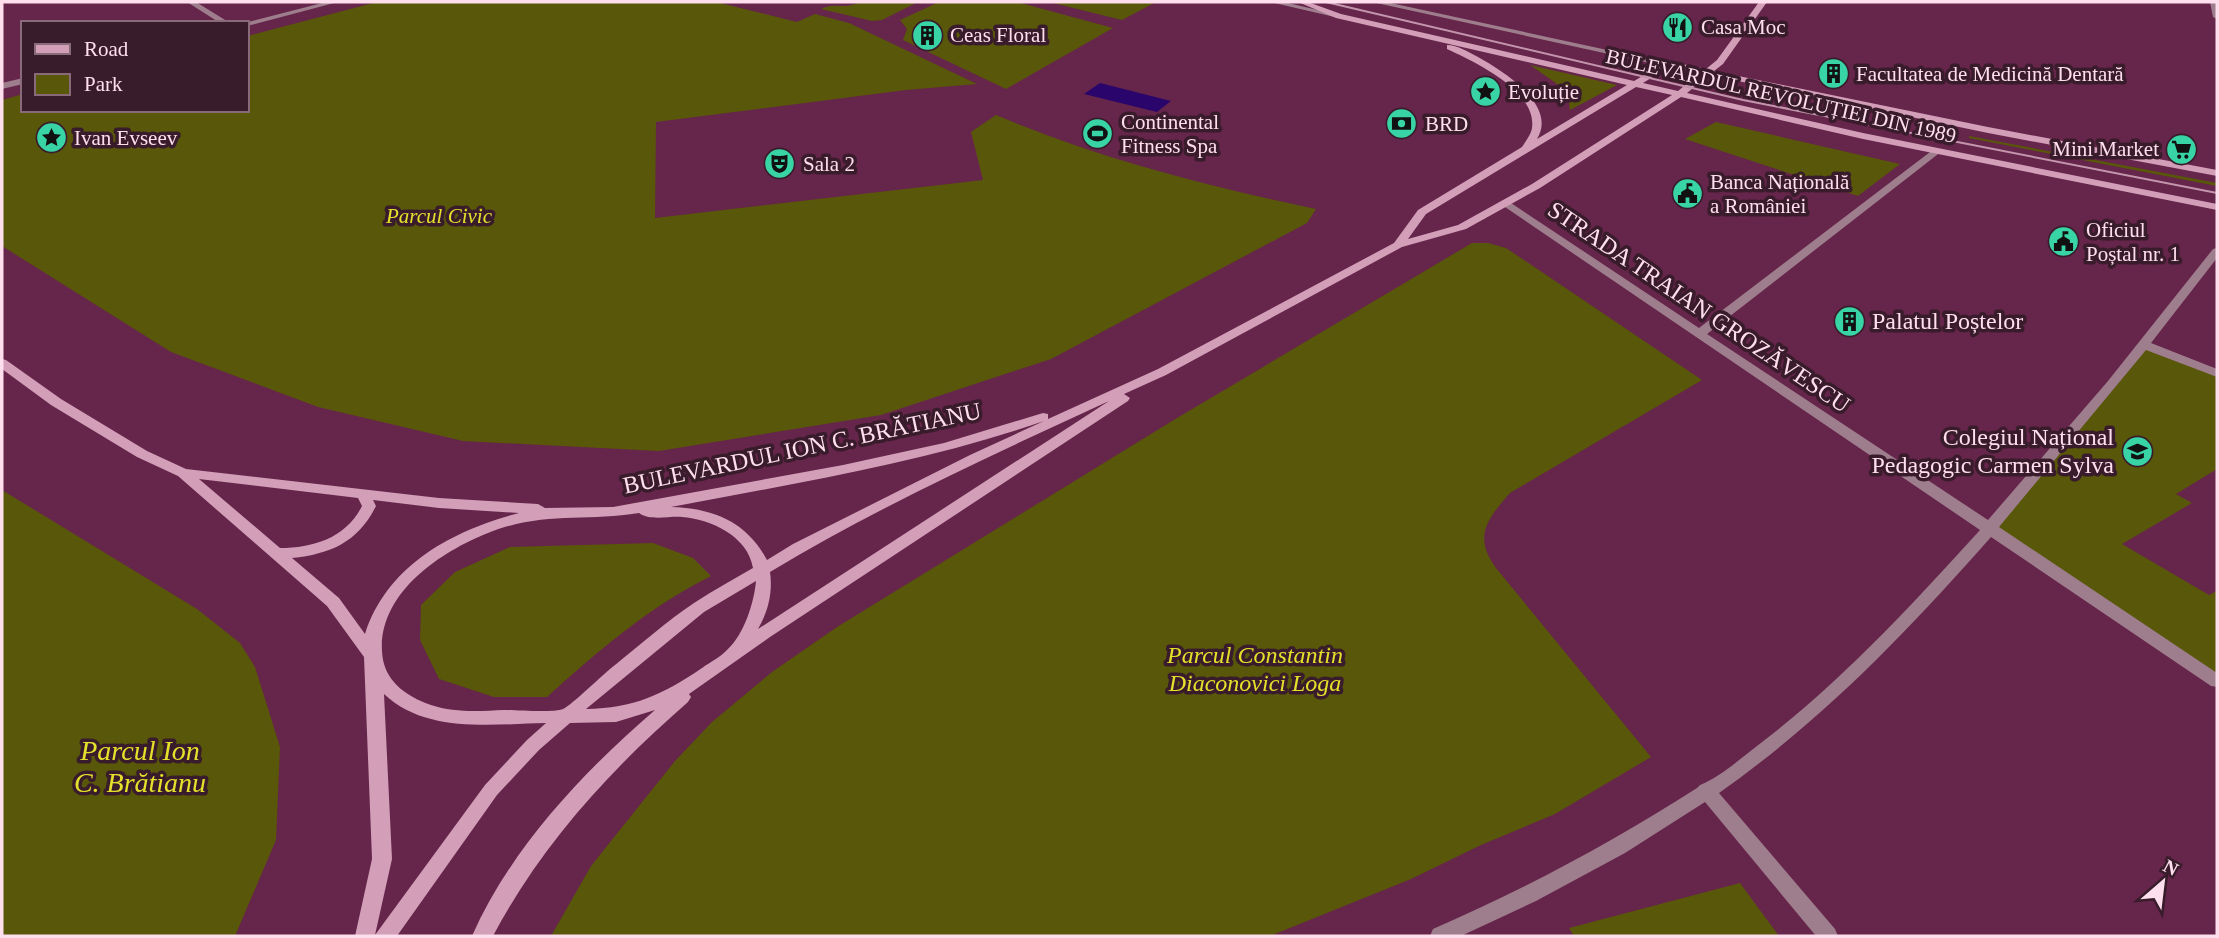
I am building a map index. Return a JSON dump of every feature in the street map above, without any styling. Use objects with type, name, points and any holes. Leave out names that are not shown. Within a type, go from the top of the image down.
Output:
[{"type":"street","points":[[191,2],[223,21]]},
{"type":"street","points":[[248,24],[334,2]]},
{"type":"street","points":[[1274,2],[1339,16]]},
{"type":"street","name":"BULEVARDUL REVOLUȚIEI DIN 1989","points":[[1302,2],[1339,16],[1680,94],[1937,151],[2217,207]]},
{"type":"street","name":"BULEVARDUL REVOLUȚIEI DIN 1989","points":[[1376,2],[1707,72],[2217,173]]},
{"type":"street","name":"BULEVARDUL ION C. BRĂTIANU","points":[[385,936],[491,790],[564,717],[698,608],[762,568],[975,458],[1162,372],[1398,245],[1462,227],[1680,94],[1734,45],[1763,2]]},
{"type":"street","points":[[2214,2],[2217,17]]},
{"type":"street","points":[[1382,26],[1453,49],[1485,64],[1519,88],[1535,111],[1538,126],[1534,139],[1522,152]]},
{"type":"street","name":"BULEVARDUL ION C. BRĂTIANU","points":[[1398,245],[1422,212],[1668,64]]},
{"type":"street","points":[[2,86],[21,81]]},
{"type":"street","points":[[1699,334],[1937,151]]},
{"type":"street","name":"STRADA TRAIAN GROZĂVESCU","points":[[1504,203],[2217,681]]},
{"type":"street","points":[[1440,936],[1610,850],[1706,790],[1783,736],[1835,692],[1990,529],[2144,345],[2217,251]]},
{"type":"street","points":[[2144,345],[2217,373]]},
{"type":"street","name":"BULEVARDUL ION C. BRĂTIANU","points":[[2,363],[78,415],[142,454],[183,473],[333,602],[372,655],[376,672],[389,689],[407,703],[429,712],[470,718],[627,713],[684,689],[775,626],[1162,372]]},
{"type":"street","name":"BULEVARDUL ION C. BRĂTIANU","points":[[610,513],[844,469],[953,444],[1100,398],[1162,372]]},
{"type":"street","name":"BULEVARDUL ION C. BRĂTIANU","points":[[183,473],[439,503],[610,513],[680,512],[711,519],[742,537],[759,558],[764,593],[756,620],[732,654],[620,753],[569,808],[510,886],[482,936]]},
{"type":"street","points":[[275,553],[308,552],[341,538],[365,517],[369,506],[363,495]]},
{"type":"street","points":[[365,936],[382,859],[372,655],[374,627],[389,600],[413,573],[451,545],[483,529],[526,516],[553,512],[610,513]]},
{"type":"street","points":[[1706,790],[1828,936]]},
{"type":"green space","name":"Parcul Civic","points":[[377,2],[716,2],[797,22],[815,14],[849,23],[977,84],[906,90],[656,122],[655,218],[983,180],[971,132],[996,115],[1074,145],[1154,170],[1316,209],[1307,223],[1051,359],[881,415],[659,451],[463,441],[318,407],[171,352],[2,246],[2,100],[21,95],[21,112],[248,112],[248,36]]},
{"type":"green space","points":[[860,2],[918,2],[882,20],[872,21],[821,9]]},
{"type":"green space","points":[[939,2],[1017,2],[1113,28],[1006,89],[903,40],[907,29],[900,20]]},
{"type":"green space","points":[[1049,2],[1156,2],[1122,20]]},
{"type":"green space","points":[[1530,65],[1617,85],[1570,110],[1567,91]]},
{"type":"green space","points":[[1716,122],[1900,164],[1858,196],[1685,139]]},
{"type":"green space","points":[[1969,138],[2217,183],[2217,186]]},
{"type":"green space","name":"Parcul Constantin Diaconovici Loga","points":[[1472,243],[1488,243],[1506,248],[1702,380],[1510,493],[1489,520],[1484,538],[1489,557],[1496,568],[1651,757],[1555,814],[1481,845],[1411,879],[1270,936],[551,936],[591,866],[675,761],[712,722],[772,672],[837,627],[1177,418]]},
{"type":"green space","name":"Colegiul Național Pedagogic Carmen Sylva","points":[[2144,345],[2217,373],[2217,469],[2176,494],[2192,503],[2122,544],[2209,595],[2217,591],[2217,681],[1990,529]]},
{"type":"green space","name":"Parcul Ion C. Brătianu","points":[[2,490],[197,609],[240,643],[255,667],[280,747],[276,840],[235,936],[2,936]]},
{"type":"green space","points":[[653,543],[693,558],[711,576],[645,616],[547,697],[494,697],[439,679],[420,640],[421,605],[455,572],[510,547]]},
{"type":"green space","points":[[1740,883],[1779,936],[1574,936],[1569,928]]},
{"type":"shaded area","points":[[1100,83],[1171,101],[1157,112],[1084,94]]},
{"type":"tram line","points":[[1326,2],[1743,100],[2217,193]]},
{"type":"place","name":"Casa Moc","points":[[1678,27]]},
{"type":"place","name":"Ceas Floral","points":[[927,35]]},
{"type":"place","name":"Facultatea de Medicină Dentară","points":[[1833,74]]},
{"type":"place","name":"Evoluție","points":[[1485,92]]},
{"type":"place","name":"BRD","points":[[1402,124]]},
{"type":"place","name":"Continental Fitness Spa","points":[[1098,134]]},
{"type":"place","name":"Ivan Evseev","points":[[51,138]]},
{"type":"place","name":"Mini Market","points":[[2182,149]]},
{"type":"place","name":"Sala 2","points":[[780,164]]},
{"type":"place","name":"Banca Națională a României","points":[[1687,194]]},
{"type":"place","name":"Oficiul Poștal nr. 1","points":[[2063,242]]},
{"type":"place","name":"Palatul Poștelor","points":[[1849,321]]},
{"type":"place","name":"Colegiul Național Pedagogic Carmen Sylva","points":[[2137,451]]}]
